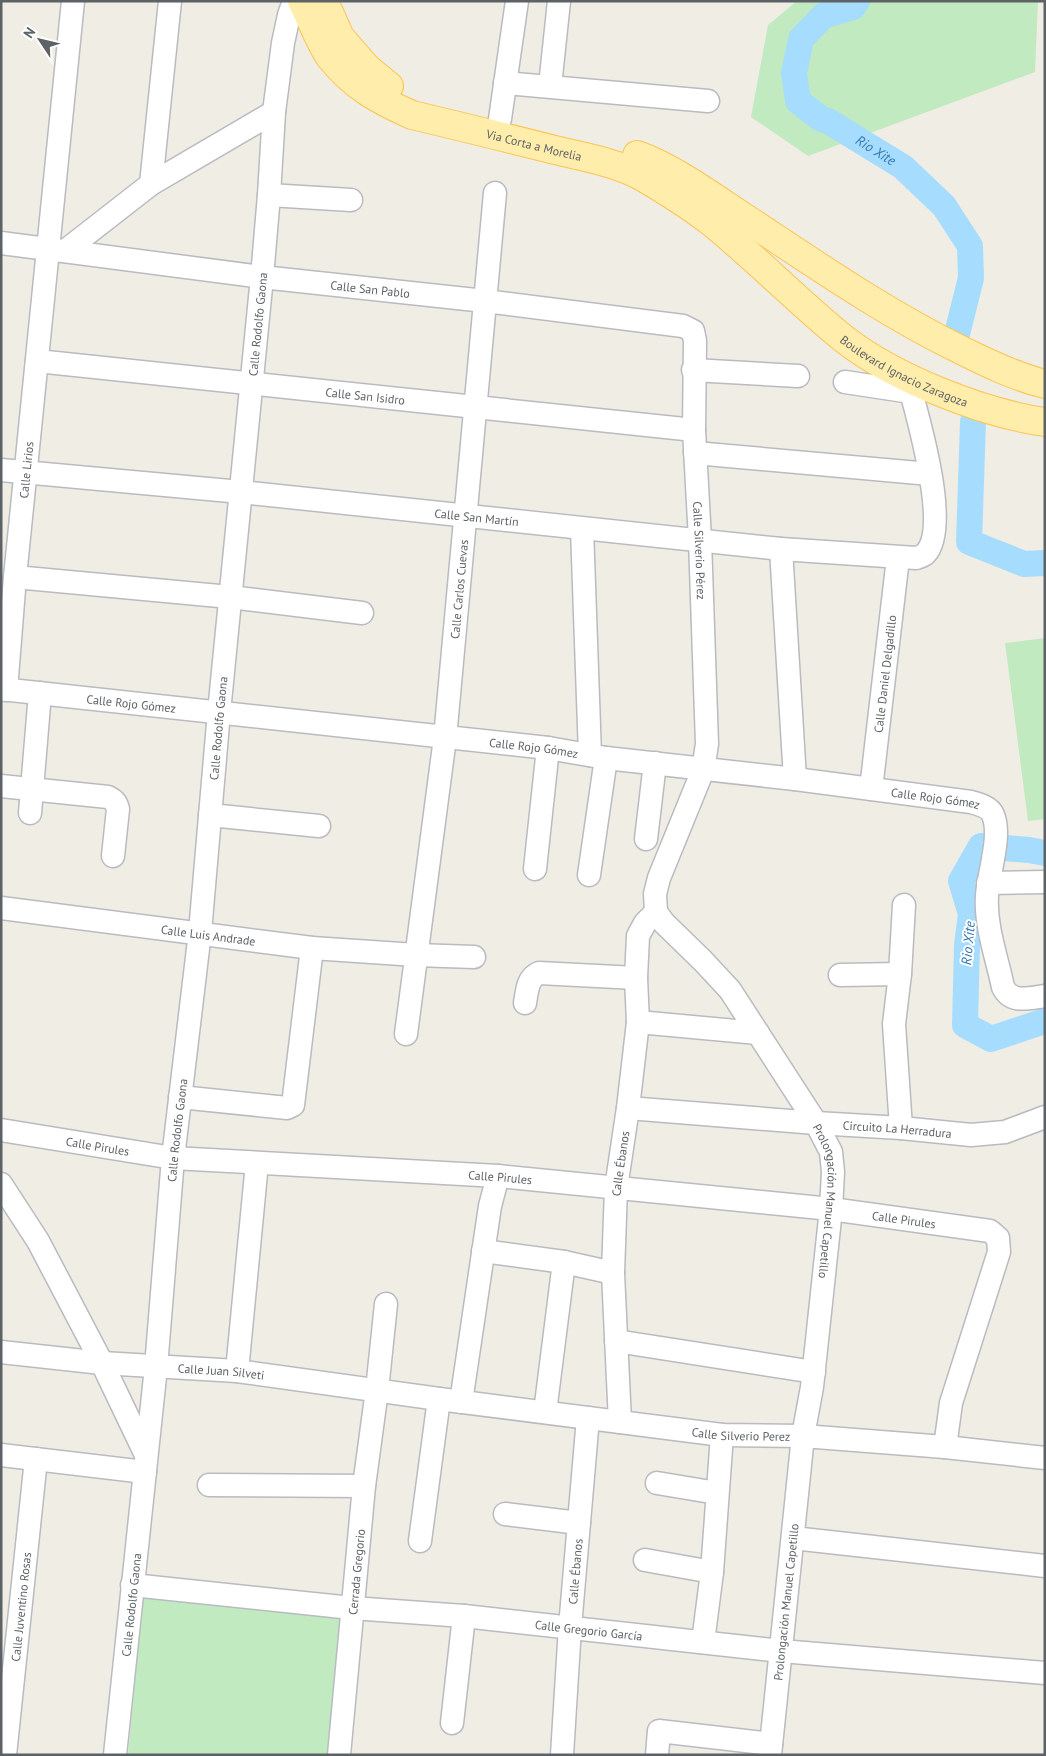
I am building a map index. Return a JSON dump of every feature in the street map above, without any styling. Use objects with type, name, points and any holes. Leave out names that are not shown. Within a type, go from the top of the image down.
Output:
[{"type":"main road","name":"Via Corta a Morelia","points":[[302,1],[329,56],[356,83],[382,102],[412,115],[603,162],[639,175],[678,198],[710,222],[782,285]]},
{"type":"main road","name":"Via Corta a Morelia","points":[[324,1],[340,37],[367,68],[391,87],[422,99],[602,143],[645,158],[688,182],[801,255]]},
{"type":"main road","points":[[782,285],[801,255],[929,334],[986,362],[1042,380]]},
{"type":"main road","name":"Boulevard Ignacio Zaragoza","points":[[782,285],[844,339],[909,384],[998,412],[1045,422]]},
{"type":"street","name":"Calle Lirios","points":[[4,689],[37,361],[57,250],[73,1]]},
{"type":"street","points":[[151,184],[170,1]]},
{"type":"street","name":"Calle Rodolfo Gaona","points":[[115,1755],[156,1367],[173,1158],[200,932],[219,712],[262,277],[274,112],[282,43],[294,1]]},
{"type":"street","points":[[500,119],[517,1]]},
{"type":"street","points":[[550,86],[559,1]]},
{"type":"street","points":[[505,83],[708,101]]},
{"type":"street","points":[[57,250],[151,184],[274,112]]},
{"type":"street","name":"Calle Carlos Cuevas","points":[[406,1034],[445,738],[495,194]]},
{"type":"street","points":[[269,195],[351,200]]},
{"type":"street","name":"Calle San Pablo","points":[[1,243],[262,277],[485,301],[683,326],[693,331]]},
{"type":"street","name":"Calle Silverio Pérez","points":[[693,331],[695,341],[693,370],[694,430],[707,744],[703,770]]},
{"type":"street","name":"Calle San Isidro","points":[[37,361],[694,430]]},
{"type":"street","points":[[693,370],[798,376]]},
{"type":"street","points":[[695,453],[930,474],[909,384],[845,382]]},
{"type":"street","name":"Calle San Martín","points":[[1,470],[241,492],[781,549],[898,558],[916,558],[925,555],[931,546],[935,521],[930,474]]},
{"type":"street","points":[[582,528],[598,756],[588,875]]},
{"type":"street","points":[[781,549],[795,779]]},
{"type":"street","name":"Calle Daniel Delgadillo","points":[[871,789],[898,558]]},
{"type":"street","points":[[15,577],[230,597],[362,613]]},
{"type":"street","name":"Calle Rojo Gómez","points":[[4,689],[548,748],[703,770],[795,779],[971,802],[984,806],[993,814],[996,830],[987,896],[988,911],[1003,987],[1006,994],[1012,998],[1045,996]]},
{"type":"street","points":[[30,813],[40,693]]},
{"type":"street","points":[[536,869],[548,748]]},
{"type":"street","points":[[646,839],[655,763]]},
{"type":"street","points":[[656,912],[656,894],[659,878],[703,770]]},
{"type":"street","points":[[1,786],[113,799],[118,809],[113,856]]},
{"type":"street","points":[[210,815],[319,826]]},
{"type":"street","points":[[990,873],[1045,882]]},
{"type":"street","points":[[901,1128],[894,1024],[900,974],[904,904]]},
{"type":"street","name":"Calle Luis Andrade","points":[[1,908],[200,932],[312,948],[416,956],[474,957]]},
{"type":"street","name":"Calle Ébanos","points":[[620,1422],[613,1273],[616,1188],[638,1022],[636,978],[638,936],[645,923],[656,912]]},
{"type":"street","name":"Prolongación Manuel Capetillo","points":[[656,912],[664,923],[730,990],[816,1123],[830,1152],[834,1172],[814,1372],[803,1436],[771,1749]]},
{"type":"street","points":[[180,1097],[287,1108],[293,1105],[312,948]]},
{"type":"street","points":[[525,1003],[530,981],[533,976],[539,974],[636,978]]},
{"type":"street","points":[[840,975],[900,974]]},
{"type":"street","points":[[638,1022],[758,1033]]},
{"type":"street","name":"Circuito La Herradura","points":[[628,1108],[971,1135],[1005,1132],[1045,1117]]},
{"type":"street","name":"Calle Pirules","points":[[1,1130],[173,1158],[498,1176],[831,1209],[990,1231],[998,1238],[999,1252],[952,1403],[945,1447]]},
{"type":"street","points":[[237,1371],[256,1163]]},
{"type":"street","points":[[420,1541],[483,1251],[490,1206],[498,1176]]},
{"type":"street","points":[[1,1184],[38,1241],[102,1363],[146,1464],[36,1459],[1,1455]]},
{"type":"street","points":[[483,1251],[564,1262],[613,1273]]},
{"type":"street","points":[[544,1412],[564,1262]]},
{"type":"street","name":"Cerrada Gregorio","points":[[339,1755],[364,1486],[386,1304]]},
{"type":"street","points":[[616,1341],[814,1372]]},
{"type":"street","name":"Calle Juan Silveti","points":[[1,1352],[102,1363],[237,1371],[450,1400]]},
{"type":"street","name":"Calle Silverio Perez","points":[[450,1400],[722,1435],[803,1436],[945,1447],[1045,1458]]},
{"type":"street","name":"Calle Ébanos","points":[[562,1755],[570,1627],[588,1418]]},
{"type":"street","points":[[703,1642],[712,1572],[722,1435]]},
{"type":"street","name":"Calle Juventino Rosas","points":[[6,1755],[36,1459]]},
{"type":"street","points":[[657,1483],[717,1493]]},
{"type":"street","points":[[209,1485],[364,1486]]},
{"type":"street","points":[[504,1514],[579,1523]]},
{"type":"street","points":[[793,1538],[1045,1566]]},
{"type":"street","points":[[645,1560],[712,1572]]},
{"type":"street","name":"Calle Gregorio García","points":[[132,1585],[352,1608],[464,1616],[781,1651],[1045,1673]]},
{"type":"street","points":[[452,1723],[464,1616]]},
{"type":"street","points":[[657,1755],[659,1731],[771,1749]]},
{"type":"green space","points":[[797,1],[1038,1],[1035,72],[808,156],[751,117],[768,25]]},
{"type":"green space","points":[[1045,638],[1045,819],[1028,821],[1005,643]]},
{"type":"green space","points":[[143,1597],[343,1614],[329,1755],[128,1755]]},
{"type":"waterway","name":"Rio Xite","points":[[857,1],[853,7],[823,16],[801,39],[794,73],[798,101],[821,119],[828,121],[903,167],[944,206],[970,246],[971,278],[957,334]]},
{"type":"waterway","name":"Rio Xite","points":[[973,422],[969,542],[1024,564],[1045,563]]},
{"type":"waterway","name":"Rio Xite","points":[[1045,853],[981,846],[961,881],[971,914],[967,945],[965,1025],[991,1039],[1045,1021]]}]
